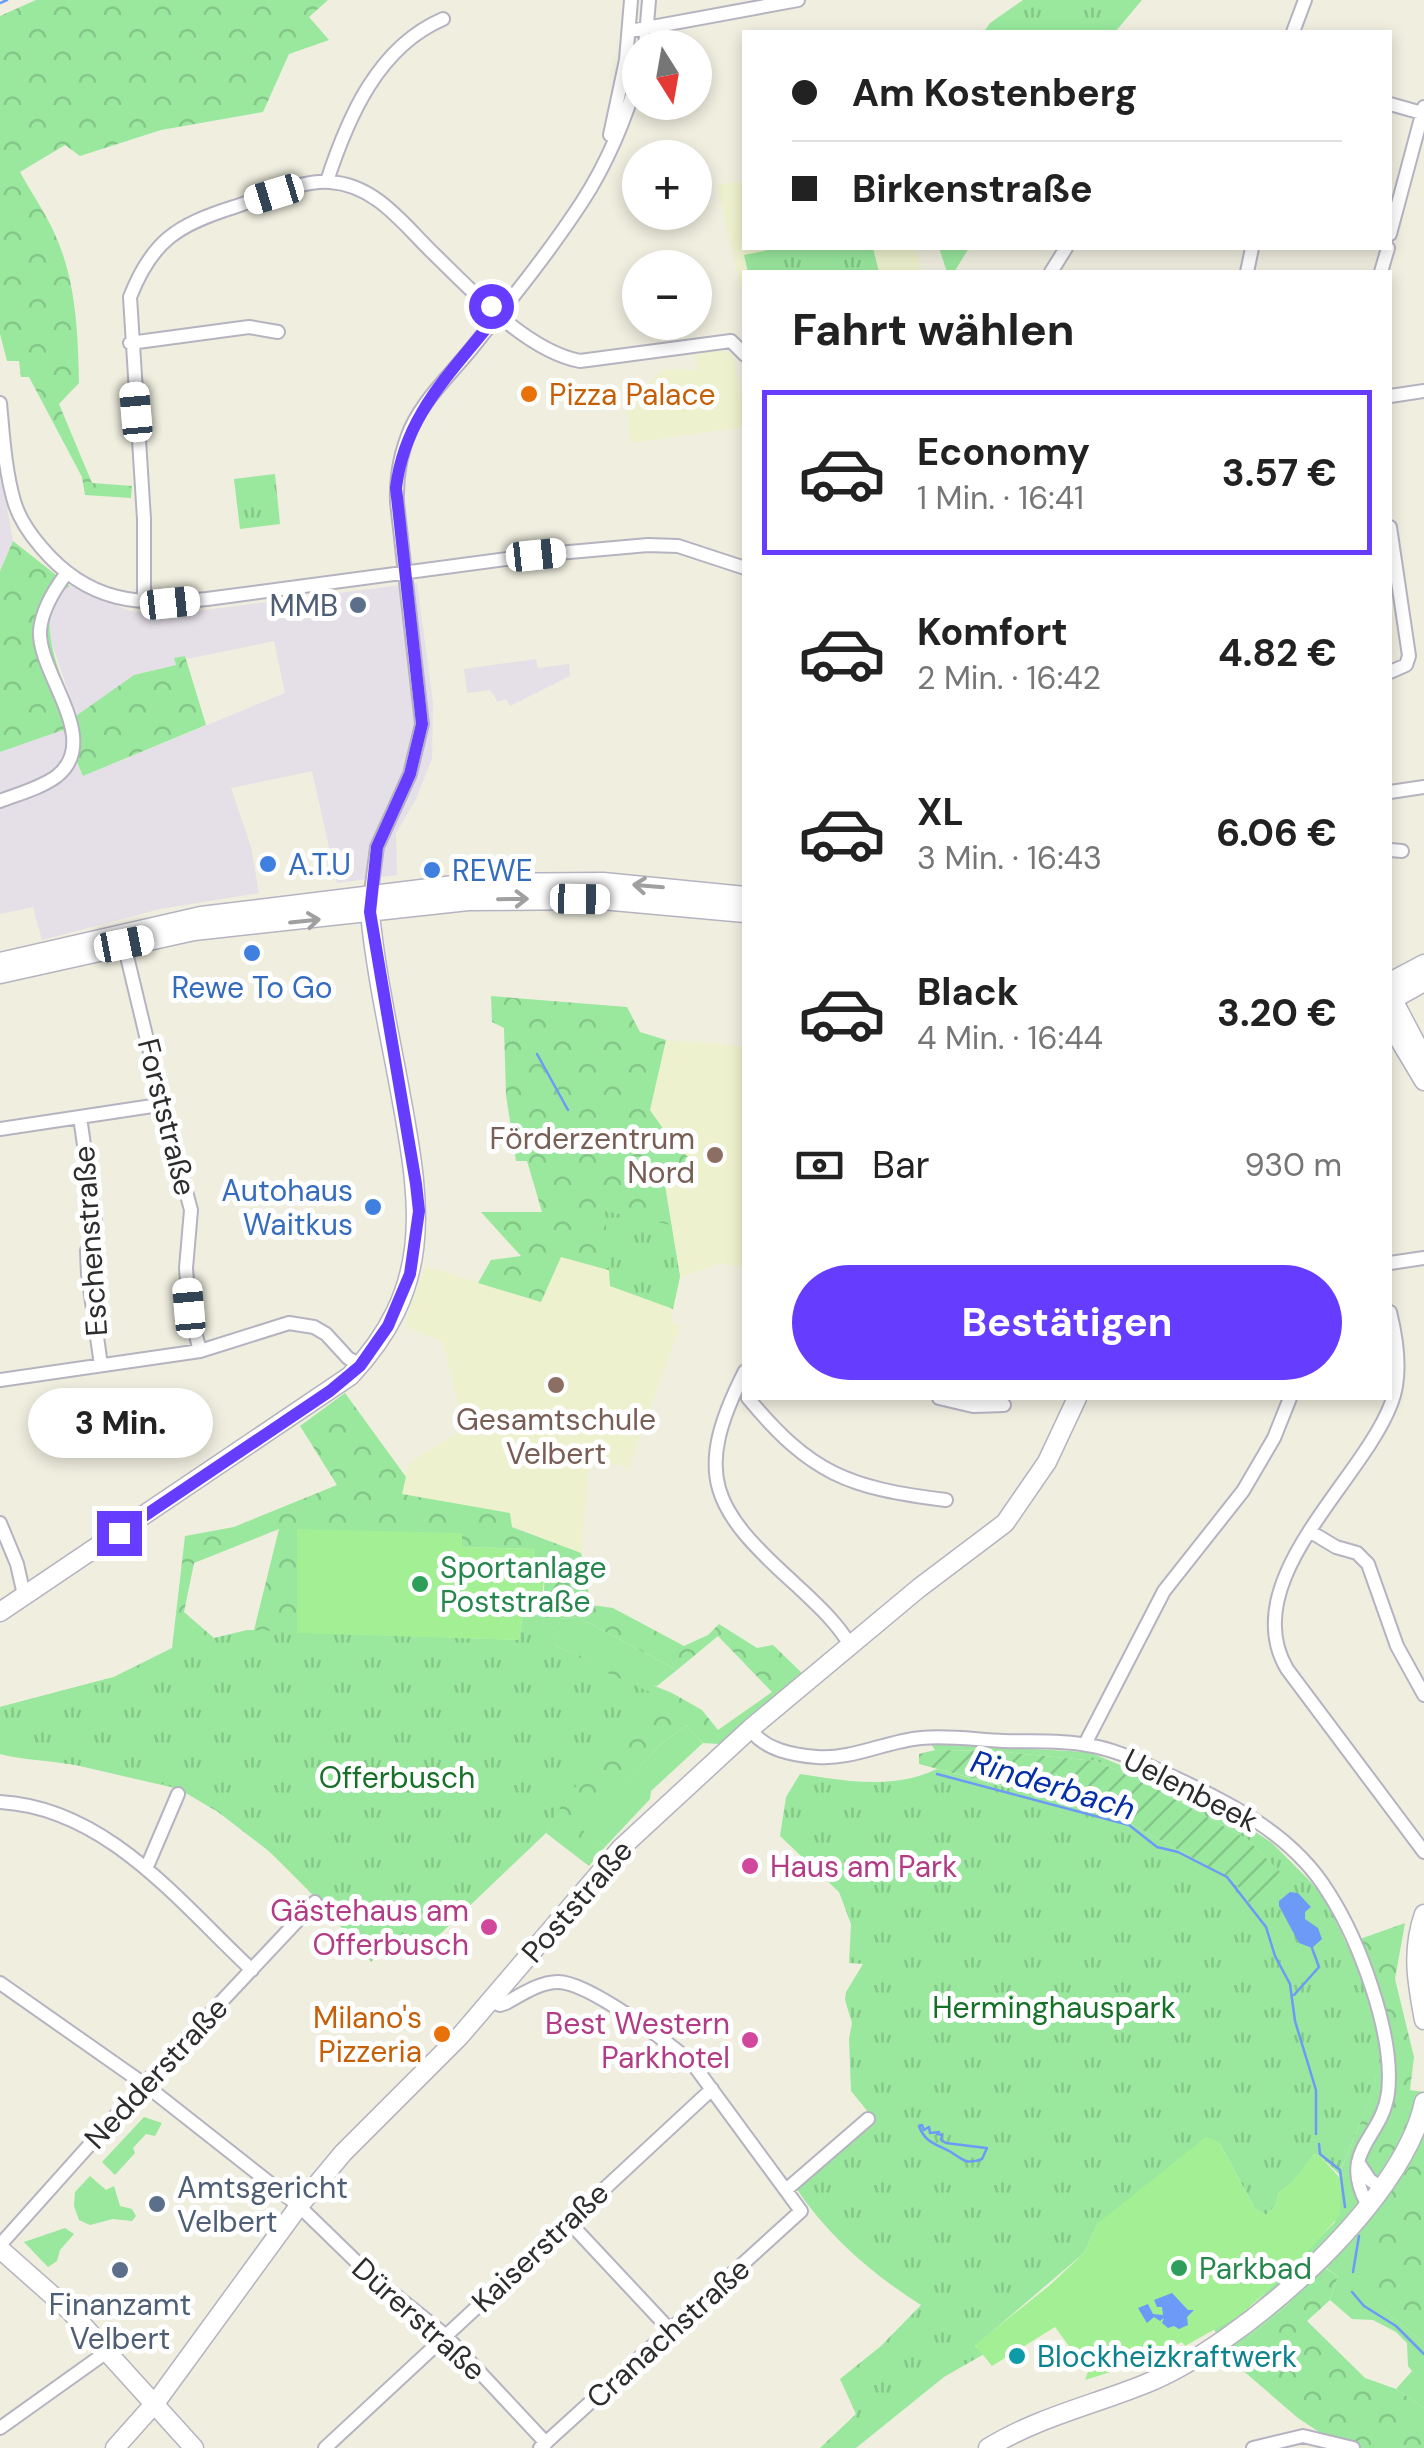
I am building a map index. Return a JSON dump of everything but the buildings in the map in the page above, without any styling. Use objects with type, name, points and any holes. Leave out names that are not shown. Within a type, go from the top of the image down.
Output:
[{"type":"street","points":[[630,30],[631,0]]},
{"type":"street","points":[[648,28],[649,0]]},
{"type":"street","points":[[636,30],[798,0]]},
{"type":"street","points":[[1293,30],[1305,0]]},
{"type":"street","points":[[327,181],[339,142],[370,84],[417,30],[443,19]]},
{"type":"street","points":[[605,157],[622,78]]},
{"type":"street","points":[[1392,104],[1423,110],[1392,226]]},
{"type":"street","points":[[0,1612],[330,1391],[360,1366],[380,1340],[402,1297],[410,1274],[419,1211],[370,903],[377,847],[410,774],[422,724],[396,488],[405,444],[416,420],[584,199],[624,120]]},
{"type":"street","points":[[144,602],[144,519],[130,297],[141,269],[164,239],[188,224],[327,181],[365,192],[382,202],[499,312],[542,348],[560,357],[580,360],[732,342],[742,352]]},
{"type":"street","points":[[130,343],[250,327],[278,332]]},
{"type":"street","points":[[1392,396],[1424,391]]},
{"type":"street","points":[[0,402],[14,506],[29,533],[66,574],[92,590],[144,602],[207,599],[648,545],[678,546],[742,567]]},
{"type":"street","points":[[1392,541],[1409,656],[1406,665],[1392,671]]},
{"type":"street","points":[[0,801],[56,776],[66,766],[72,751],[70,718],[41,644],[40,629],[55,589],[66,574]]},
{"type":"street","points":[[1392,792],[1424,787]]},
{"type":"street","points":[[0,974],[124,944],[470,883],[604,882],[742,896]]},
{"type":"street","points":[[0,962],[164,922],[370,903],[602,900],[742,913]]},
{"type":"street","name":"Forststraße","points":[[124,944],[162,1098],[159,1105],[168,1120],[191,1210],[186,1268],[189,1308],[200,1351]]},
{"type":"street","points":[[1392,993],[1424,964]]},
{"type":"street","points":[[1392,994],[1424,982]]},
{"type":"street","points":[[1392,996],[1424,1059]]},
{"type":"street","points":[[1392,1027],[1424,1081]]},
{"type":"street","points":[[0,1130],[159,1105]]},
{"type":"street","name":"Eschenstraße","points":[[80,1117],[95,1222],[87,1252],[101,1366]]},
{"type":"street","points":[[1392,1263],[1424,1258]]},
{"type":"street","points":[[0,1380],[200,1351],[289,1323],[314,1327],[326,1334],[360,1366]]},
{"type":"street","points":[[1392,1326],[1397,1360],[1392,1402],[1311,1532],[1277,1596],[1273,1621],[1279,1655],[1424,1852]]},
{"type":"street","points":[[742,1395],[722,1423],[716,1448],[724,1502],[750,1544],[830,1617],[850,1646]]},
{"type":"street","points":[[751,1400],[790,1445],[827,1471],[872,1488],[946,1500]]},
{"type":"street","points":[[948,1400],[973,1406],[1004,1405]]},
{"type":"street","name":"Poststraße","points":[[115,2448],[156,2402],[299,2206],[343,2153],[491,2001],[621,1848],[750,1730],[1005,1523],[1047,1462],[1077,1400]]},
{"type":"street","points":[[1085,1744],[1164,1591],[1243,1491],[1274,1438],[1289,1400]]},
{"type":"street","points":[[0,1523],[17,1564],[24,1596]]},
{"type":"street","points":[[1311,1532],[1336,1547],[1358,1553],[1368,1564],[1401,1656],[1424,1694]]},
{"type":"street","name":"Uelenbeek","points":[[750,1730],[757,1739],[776,1749],[821,1758],[924,1738],[1085,1744],[1126,1755],[1225,1800],[1273,1833],[1328,1892],[1370,1981],[1388,2079],[1386,2102],[1358,2162]]},
{"type":"street","points":[[146,1869],[178,1794]]},
{"type":"street","points":[[0,1802],[54,1812],[106,1836],[252,1970]]},
{"type":"street","name":"Nedderstraße","points":[[0,2247],[144,2084],[315,1902]]},
{"type":"street","points":[[1424,1914],[1415,1966],[1424,2020]]},
{"type":"street","points":[[491,2001],[502,2004],[550,1982],[582,1987],[693,2064],[787,2189],[868,2119]]},
{"type":"street","name":"Dürerstraße","points":[[0,1983],[144,2084],[299,2206],[369,2274],[445,2335],[543,2445]]},
{"type":"street","name":"Kaiserstraße","points":[[325,2448],[712,2089]]},
{"type":"street","points":[[988,2448],[1075,2408],[1146,2384],[1209,2351],[1287,2292],[1380,2187],[1406,2148],[1424,2102]]},
{"type":"street","points":[[1358,2162],[1380,2187]]},
{"type":"street","points":[[1358,2162],[1356,2177],[1367,2204]]},
{"type":"street","name":"Cranachstraße","points":[[543,2445],[796,2217],[800,2206],[787,2189]]},
{"type":"street","points":[[568,2221],[671,2331]]},
{"type":"street","points":[[0,2247],[70,2311],[194,2448]]},
{"type":"street","points":[[0,2428],[108,2351]]},
{"type":"street","points":[[1253,2448],[1303,2436],[1353,2448]]},
{"type":"shaded area","points":[[742,181],[742,250],[916,250],[922,270],[742,270],[742,292],[717,186]]},
{"type":"shaded area","points":[[723,350],[733,355],[742,398],[742,427],[631,443],[625,405],[664,369],[698,370],[695,354]]},
{"type":"shaded area","points":[[0,468],[13,541],[0,571]]},
{"type":"shaded area","points":[[417,583],[433,703],[432,758],[416,799],[396,833],[397,875],[337,883],[312,771],[231,788],[251,847],[259,893],[160,909],[42,940],[33,907],[0,914],[0,752],[63,730],[83,776],[285,693],[274,641],[174,659],[176,665],[134,675],[77,717],[48,632],[51,613],[63,589],[70,586],[130,611],[173,614]]},
{"type":"shaded area","points":[[536,659],[538,668],[569,664],[570,676],[510,706],[506,699],[498,702],[490,690],[467,693],[464,669]]},
{"type":"shaded area","name":"Gesamtschule Velbert","points":[[666,1040],[742,1046],[742,1268],[722,1263],[680,1278],[671,1322],[680,1326],[629,1468],[590,1458],[581,1553],[512,1526],[402,1494],[409,1463],[464,1429],[443,1342],[405,1326],[425,1266],[541,1302],[561,1256],[663,1172],[691,1160],[678,1150],[650,1110]]},
{"type":"green space","points":[[36,0],[328,0],[309,17],[329,40],[289,54],[263,112],[161,130],[80,156],[65,145],[20,172],[60,247],[74,304],[79,383],[59,404],[92,483],[132,486],[131,498],[85,495],[82,477],[29,377],[21,377],[19,361],[7,361],[0,334],[0,16]]},
{"type":"green space","points":[[1023,0],[1142,0],[1117,30],[985,30]]},
{"type":"green space","points":[[768,250],[874,250],[878,270],[748,270],[744,255]]},
{"type":"green space","points":[[940,250],[968,250],[955,270],[946,270]]},
{"type":"green space","points":[[275,474],[280,524],[240,529],[234,479]]},
{"type":"green space","points":[[13,541],[70,586],[57,596],[50,628],[52,647],[76,716],[134,675],[176,665],[174,658],[185,656],[206,725],[83,776],[63,730],[0,752],[0,571]]},
{"type":"green space","points":[[491,996],[627,1007],[640,1032],[666,1040],[650,1110],[678,1150],[692,1159],[663,1173],[680,1277],[612,1271],[561,1257],[541,1302],[478,1283],[491,1260],[521,1256],[481,1212],[542,1212],[527,1161],[516,1161],[506,1095],[504,1028],[492,1022]]},
{"type":"green space","points":[[605,1211],[671,1225],[680,1277],[673,1309],[610,1286]]},
{"type":"green space","name":"Offerbusch","points":[[345,1393],[406,1477],[402,1494],[510,1513],[512,1527],[581,1553],[591,1605],[613,1608],[684,1646],[708,1635],[719,1624],[757,1648],[773,1645],[804,1675],[719,1744],[703,1743],[686,1725],[660,1745],[581,1829],[605,1847],[589,1866],[546,1833],[567,1793],[306,1888],[270,1852],[218,1812],[179,1789],[71,1764],[0,1754],[0,1707],[114,1677],[172,1648],[185,1536],[234,1527],[337,1485],[300,1426]],"holes":[[[279,1529],[254,1630],[214,1638],[184,1612],[194,1563]],[[297,1530],[462,1547],[534,1549],[532,1571],[545,1572],[543,1606],[519,1640],[297,1633]],[[578,1617],[677,1670],[718,1636],[772,1692],[718,1730],[702,1710],[672,1693],[556,1646],[560,1619]]]},
{"type":"green space","name":"Sportanlage Poststraße","points":[[297,1529],[462,1533],[462,1547],[534,1549],[532,1571],[545,1572],[540,1614],[523,1613],[519,1640],[297,1633]]},
{"type":"green space","name":"Offerbusch","points":[[523,1613],[560,1619],[555,1654],[568,1655],[652,1693],[607,1757],[568,1794],[546,1833],[414,1959],[397,1946],[380,1952],[371,1962],[284,1865],[206,1803],[154,1781],[0,1754],[0,1707],[114,1677],[173,1648],[247,1630],[519,1640]]},
{"type":"green space","points":[[578,1617],[677,1670],[657,1686],[650,1685],[556,1646],[560,1619]]},
{"type":"green space","points":[[686,1725],[703,1743],[651,1791],[650,1799],[605,1847],[580,1829],[660,1745]]},
{"type":"green space","name":"Herminghauspark","points":[[931,1744],[1089,1752],[1214,1804],[1272,1843],[1325,1898],[1366,1985],[1376,2085],[1339,2174],[1314,2154],[1292,2183],[1279,2192],[1276,2205],[1266,2215],[1255,2209],[1219,2142],[1098,2223],[1084,2253],[975,2346],[984,2354],[944,2377],[856,2448],[820,2448],[856,2414],[840,2379],[881,2346],[921,2305],[852,2253],[796,2188],[873,2118],[851,2091],[852,2023],[845,2000],[863,1964],[849,1963],[851,1924],[839,1892],[780,1836],[786,1797],[800,1774],[887,1782],[937,1769],[1118,1817],[1233,1880],[1251,1904],[1290,1883],[1247,1839],[1149,1785],[1096,1761],[994,1751],[935,1750]]},
{"type":"green space","points":[[935,1750],[994,1751],[1096,1761],[1149,1785],[1247,1839],[1291,1883],[1251,1905],[1233,1880],[1118,1817],[919,1764],[919,1754]]},
{"type":"green space","points":[[1405,1923],[1395,1979],[1414,2057],[1410,2090],[1424,2092],[1424,2343],[1381,2308],[1365,2226],[1413,2162],[1383,2169],[1373,2164],[1343,2165],[1376,2084],[1366,1985],[1346,1944]]},
{"type":"green space","points":[[144,2117],[162,2123],[155,2136],[146,2134],[133,2148],[135,2153],[115,2175],[102,2162]]},
{"type":"green space","name":"Parkbad","points":[[1206,2137],[1219,2142],[1255,2209],[1266,2215],[1276,2205],[1279,2192],[1314,2154],[1320,2156],[1341,2179],[1340,2215],[1302,2258],[1242,2314],[1185,2346],[1182,2342],[1157,2354],[1160,2363],[1148,2368],[1138,2358],[1129,2358],[1120,2369],[1085,2380],[1088,2372],[1055,2327],[992,2366],[975,2345],[1084,2253],[1098,2223]]},
{"type":"green space","points":[[1415,2161],[1381,2308],[1424,2343],[1424,2408],[1396,2389],[1412,2371],[1408,2366],[1407,2343],[1373,2320],[1352,2319],[1330,2300],[1338,2276],[1326,2268],[1226,2356],[1214,2329],[1255,2303],[1335,2222],[1343,2165]]},
{"type":"green space","points":[[90,2176],[106,2190],[114,2186],[120,2206],[132,2209],[136,2216],[132,2221],[113,2219],[90,2225],[79,2220],[75,2192]]},
{"type":"green space","points":[[65,2228],[74,2234],[60,2250],[57,2261],[48,2267],[24,2242]]},
{"type":"green space","points":[[1325,2268],[1338,2276],[1330,2300],[1307,2321],[1365,2378],[1396,2389],[1424,2408],[1424,2448],[1343,2448],[1298,2418],[1226,2356]]},
{"type":"water","points":[[1290,1892],[1298,1893],[1311,1907],[1305,1912],[1305,1919],[1318,1928],[1322,1939],[1312,1948],[1299,1943],[1279,1906],[1279,1901]]},
{"type":"water","points":[[1172,2293],[1188,2310],[1194,2310],[1187,2317],[1188,2325],[1168,2328],[1162,2323],[1164,2318],[1160,2321],[1154,2317],[1147,2323],[1138,2308],[1148,2304],[1153,2314],[1163,2315],[1162,2307],[1157,2307],[1154,2300]]},
{"type":"waterway","points":[[0,3],[7,0]]},
{"type":"waterway","name":"Rinderbach","points":[[537,1054],[568,1110]]},
{"type":"waterway","name":"Rinderbach","points":[[937,1774],[1129,1825],[1157,1847],[1178,1852],[1227,1877],[1266,1927],[1290,1984],[1295,2021],[1316,2090],[1316,2134]]},
{"type":"waterway","points":[[1294,1995],[1319,1967],[1312,1948]]},
{"type":"waterway","points":[[986,2148],[946,2143],[939,2132],[930,2133],[929,2127],[924,2130],[919,2126],[928,2140],[965,2161],[982,2159],[987,2148]]},
{"type":"waterway","name":"Rinderbach","points":[[1319,2144],[1320,2154],[1340,2170],[1345,2207]]},
{"type":"waterway","name":"Rinderbach","points":[[1353,2272],[1359,2236]]},
{"type":"waterway","name":"Rinderbach","points":[[1352,2292],[1424,2354]]},
{"type":"place","name":"Pizza Palace","points":[[529,394]]},
{"type":"place","name":"MMB","points":[[358,605]]},
{"type":"place","name":"A.T.U","points":[[268,864]]},
{"type":"place","name":"REWE","points":[[432,870]]},
{"type":"place","name":"Rewe To Go","points":[[252,953]]},
{"type":"place","name":"Förderzentrum Nord","points":[[715,1155]]},
{"type":"place","name":"Autohaus Waitkus","points":[[373,1207]]},
{"type":"place","name":"Gesamtschule Velbert","points":[[556,1385]]},
{"type":"place","name":"Sportanlage Poststraße","points":[[420,1584]]},
{"type":"place","name":"Haus am Park","points":[[750,1866]]},
{"type":"place","name":"Gästehaus am Offerbusch","points":[[489,1927]]},
{"type":"place","name":"Milano's Pizzeria","points":[[442,2034]]},
{"type":"place","name":"Best Western Parkhotel","points":[[750,2040]]},
{"type":"place","name":"Amtsgericht Velbert","points":[[157,2204]]},
{"type":"place","name":"Parkbad","points":[[1179,2268]]},
{"type":"place","name":"Finanzamt Velbert","points":[[120,2270]]},
{"type":"place","name":"Blockheizkraftwerk","points":[[1017,2356]]},
{"type":"route","points":[[119,1533],[350,1376],[380,1340],[410,1274],[419,1211],[370,912],[377,847],[416,758],[422,724],[396,488],[413,424],[499,312],[491,306]]}]
